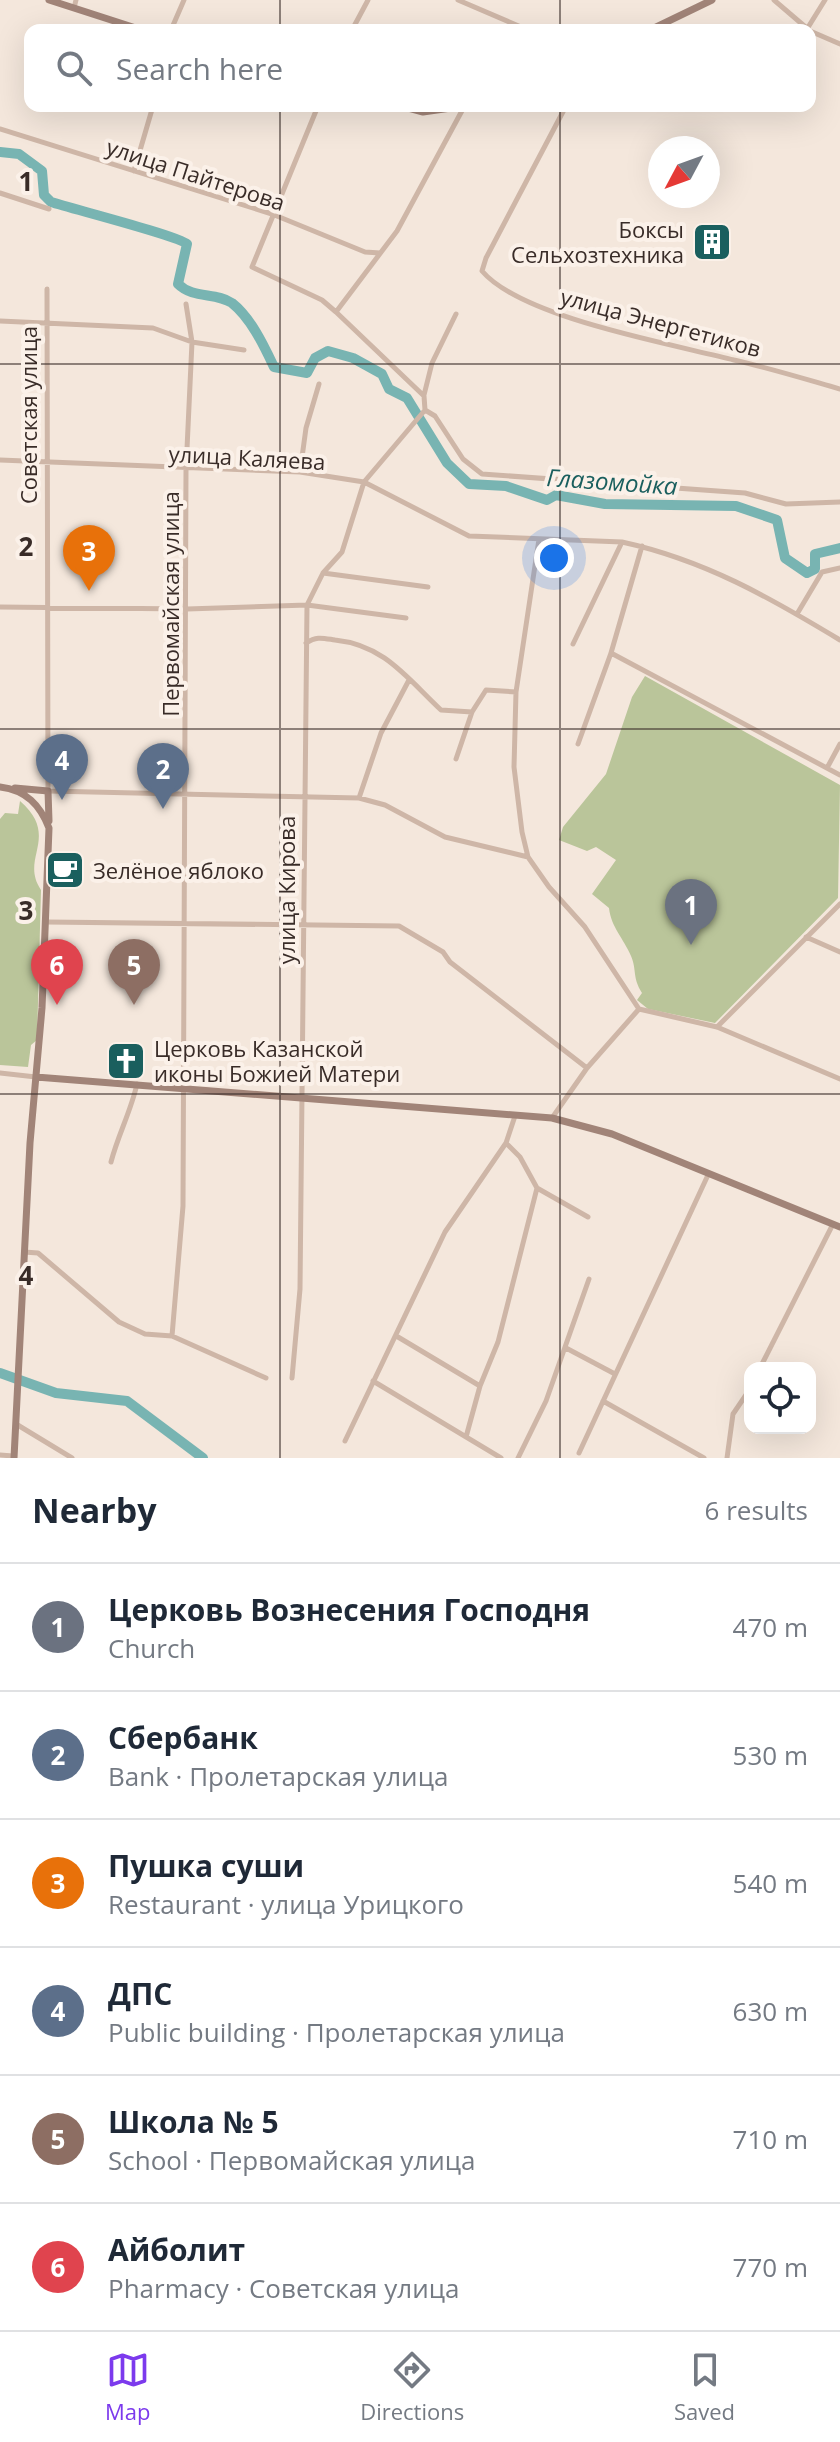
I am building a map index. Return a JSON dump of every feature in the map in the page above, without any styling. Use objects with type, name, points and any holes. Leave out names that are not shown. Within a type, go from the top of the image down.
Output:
[{"type":"main road","points":[[49,0],[75,4],[127,24]]},
{"type":"main road","points":[[662,24],[712,0]]},
{"type":"main road","points":[[2,787],[48,791]]},
{"type":"main road","name":"Советская улица","points":[[2,787],[19,792],[42,809],[49,828]]},
{"type":"main road","name":"Советская улица","points":[[14,1457],[21,1370],[24,1252],[47,922],[48,791]]},
{"type":"main road","points":[[36,1077],[552,1118],[612,1134],[836,1226]]},
{"type":"street","points":[[174,24],[184,0]]},
{"type":"street","points":[[355,24],[368,0]]},
{"type":"street","points":[[458,0],[514,24]]},
{"type":"street","points":[[774,0],[802,24]]},
{"type":"street","points":[[812,24],[825,0]]},
{"type":"street","points":[[816,33],[840,44]]},
{"type":"street","points":[[134,171],[151,112]]},
{"type":"street","points":[[315,112],[252,267],[322,300],[424,396]]},
{"type":"street","points":[[336,312],[397,231],[461,112]]},
{"type":"street","name":"улица Энергетиков","points":[[563,112],[482,271],[494,285],[528,302],[619,331],[840,389]]},
{"type":"street","name":"улица Пайтерова","points":[[0,129],[272,214],[365,252],[380,253]]},
{"type":"street","points":[[0,193],[49,209]]},
{"type":"street","name":"Советская улица","points":[[47,289],[48,791]]},
{"type":"street","name":"Первомайская улица","points":[[172,1336],[181,1250],[184,1089],[186,470],[192,342],[186,304]]},
{"type":"street","points":[[456,314],[432,363],[424,396],[425,410],[435,416],[463,459],[482,474],[745,493],[786,504],[840,502]]},
{"type":"street","points":[[0,321],[153,328],[192,342],[244,350]]},
{"type":"street","points":[[300,472],[306,428],[319,384]]},
{"type":"street","name":"улица Кирова","points":[[292,1378],[300,1289],[307,605],[323,573],[342,552],[364,482],[425,410]]},
{"type":"street","name":"улица Каляева","points":[[0,460],[186,470],[300,472],[364,482],[469,536],[622,542],[642,546],[742,581],[840,640]]},
{"type":"street","points":[[539,539],[516,692],[514,767],[528,857],[549,887],[585,927],[613,975],[639,1009],[717,1027],[840,1079]]},
{"type":"street","points":[[573,644],[622,542]]},
{"type":"street","points":[[578,744],[611,653],[642,546]]},
{"type":"street","points":[[797,614],[822,572],[840,568]]},
{"type":"street","points":[[323,573],[428,587]]},
{"type":"street","points":[[0,607],[187,609],[307,605],[406,618]]},
{"type":"street","points":[[306,643],[315,637],[354,641],[380,651],[441,710],[472,712]]},
{"type":"street","points":[[611,653],[840,775]]},
{"type":"street","points":[[359,798],[381,733],[409,680]]},
{"type":"street","points":[[456,759],[472,712],[486,690],[516,692]]},
{"type":"street","points":[[827,768],[840,744]]},
{"type":"street","points":[[48,791],[184,791],[359,798],[385,805],[445,837],[528,857]]},
{"type":"street","points":[[717,1027],[840,904]]},
{"type":"street","points":[[47,922],[186,921],[399,926],[443,952],[450,962],[587,1068]]},
{"type":"street","points":[[806,937],[840,952]]},
{"type":"street","points":[[552,1118],[587,1068],[639,1009]]},
{"type":"street","points":[[0,1073],[36,1077]]},
{"type":"street","points":[[111,1162],[118,1134],[131,1113],[137,1084]]},
{"type":"street","points":[[345,1441],[398,1337],[445,1232],[506,1143],[515,1116]]},
{"type":"street","points":[[506,1143],[520,1157],[537,1188],[588,1217]]},
{"type":"street","points":[[579,1453],[708,1175]]},
{"type":"street","points":[[466,1437],[480,1386],[498,1342],[537,1188]]},
{"type":"street","points":[[763,1362],[836,1226]]},
{"type":"street","points":[[24,1252],[38,1253],[119,1322],[145,1334],[172,1336],[266,1378]]},
{"type":"street","points":[[518,1458],[566,1348],[589,1279]]},
{"type":"street","points":[[398,1337],[480,1386]]},
{"type":"street","points":[[566,1348],[615,1374]]},
{"type":"street","points":[[373,1381],[501,1458]]},
{"type":"street","points":[[727,1458],[733,1414],[744,1398]]},
{"type":"street","points":[[603,1401],[704,1458]]},
{"type":"street","points":[[16,1424],[72,1458]]},
{"type":"street","points":[[0,1455],[14,1457]]},
{"type":"green space","points":[[645,676],[840,785],[838,898],[715,1023],[648,1009],[637,1000],[642,993],[631,956],[615,927],[609,908],[592,894],[616,860],[596,847],[587,851],[559,840],[563,827],[606,774],[632,697]]},
{"type":"green space","points":[[20,801],[32,814],[37,826],[39,837],[34,868],[41,890],[37,1040],[31,1045],[28,1067],[0,1065],[0,819],[5,813],[18,814]]},
{"type":"waterway","name":"Глазомойка","points":[[0,152],[19,154],[42,171],[44,195],[51,202],[187,244],[178,284],[191,292],[226,300],[239,309],[251,324],[274,367],[307,373],[315,358],[328,351],[353,358],[382,374],[389,389],[407,398],[447,463],[469,484],[506,486],[547,500],[556,495],[605,504],[736,506],[777,520],[785,558],[807,573],[815,569],[815,554],[840,548]]},
{"type":"waterway","points":[[0,1373],[56,1393],[127,1401],[203,1458]]},
{"type":"place","name":"Боксы Сельхозтехника","points":[[712,242]]},
{"type":"place","name":"Пушка суши","points":[[89,591]]},
{"type":"place","name":"ДПС","points":[[62,800]]},
{"type":"place","name":"Сбербанк","points":[[163,809]]},
{"type":"place","name":"Зелёное яблоко","points":[[65,870]]},
{"type":"place","name":"Церковь Вознесения Господня","points":[[691,945]]},
{"type":"place","name":"Айболит","points":[[57,1005]]},
{"type":"place","name":"Школа № 5","points":[[134,1005]]},
{"type":"place","name":"Церковь Казанской иконы Божией Матери","points":[[126,1061]]}]
